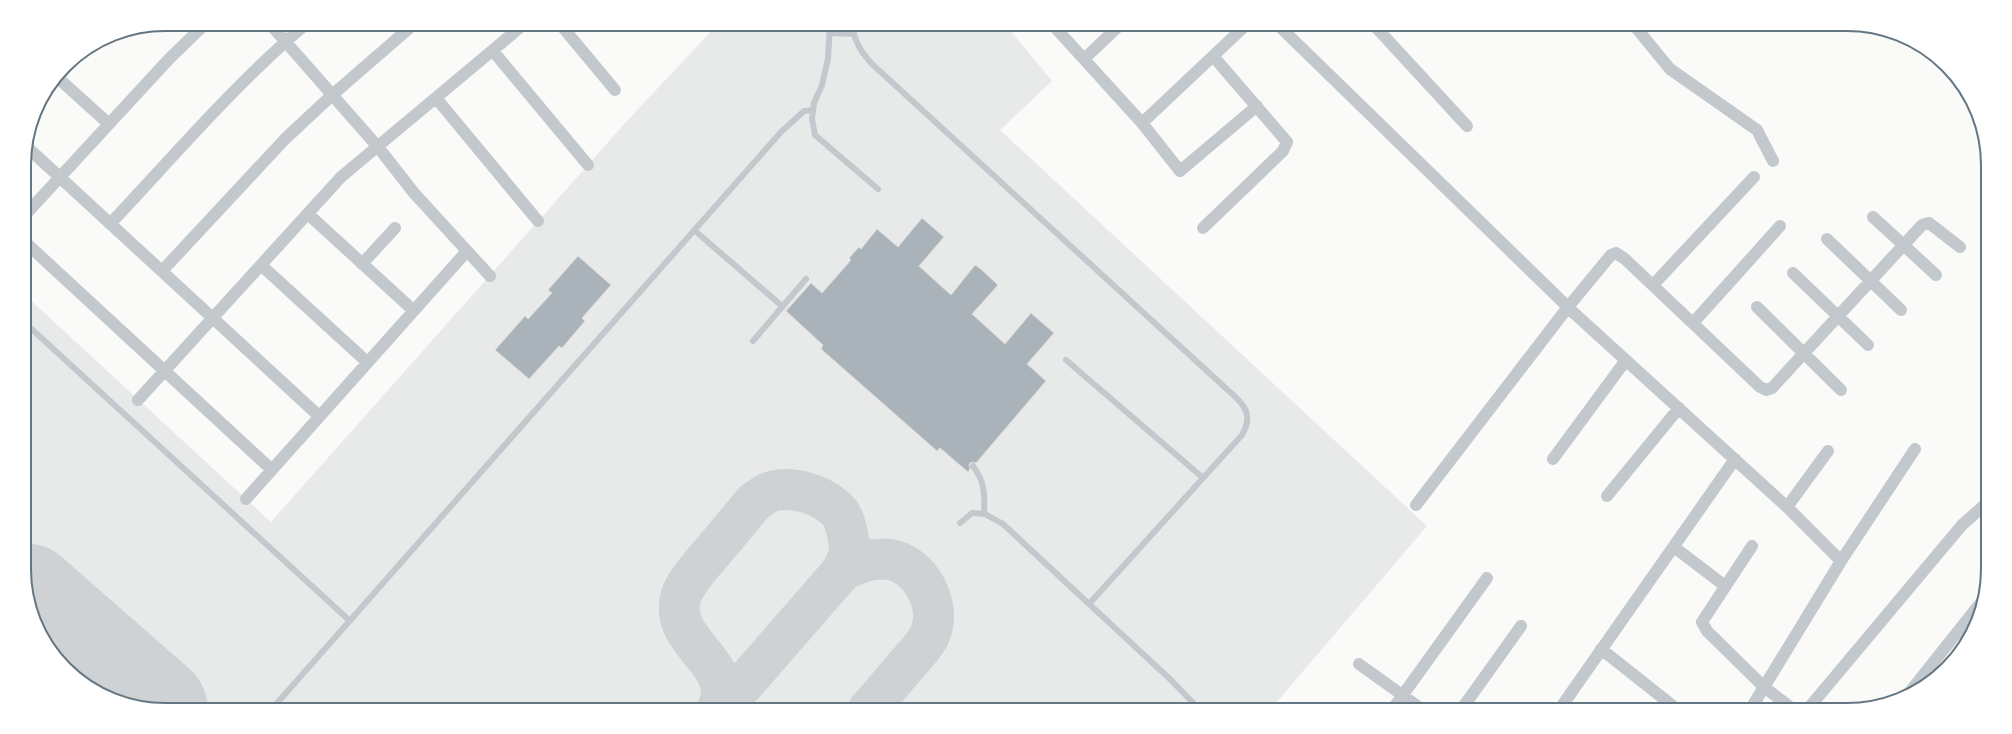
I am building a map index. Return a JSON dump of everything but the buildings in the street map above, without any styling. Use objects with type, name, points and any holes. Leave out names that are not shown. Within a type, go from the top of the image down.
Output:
[{"type":"street","points":[[31,209],[169,59],[198,31]]},
{"type":"street","points":[[276,31],[331,96],[378,147],[414,193],[490,276]]},
{"type":"street","points":[[110,224],[228,98],[298,31]]},
{"type":"street","points":[[162,272],[285,139],[331,96],[406,31]]},
{"type":"street","points":[[138,400],[341,177],[516,31]]},
{"type":"street","points":[[566,31],[615,90]]},
{"type":"street","points":[[1058,31],[1142,123],[1180,171],[1257,106]]},
{"type":"street","points":[[1084,59],[1114,31]]},
{"type":"street","points":[[1142,123],[1240,31]]},
{"type":"street","points":[[1284,31],[1568,307],[1787,507],[1841,561]]},
{"type":"street","points":[[1379,31],[1467,126]]},
{"type":"street","points":[[1639,31],[1670,69],[1757,130],[1773,161]]},
{"type":"street","points":[[493,51],[588,165]]},
{"type":"street","points":[[1204,228],[1283,151],[1286,145],[1285,138],[1213,56]]},
{"type":"street","points":[[61,81],[108,124]]},
{"type":"street","points":[[436,98],[538,221]]},
{"type":"street","points":[[32,152],[319,416]]},
{"type":"street","points":[[1653,285],[1754,178]]},
{"type":"street","points":[[308,214],[413,310]]},
{"type":"street","points":[[1873,217],[1936,275]]},
{"type":"street","points":[[1416,505],[1568,307],[1611,255],[1616,253],[1653,285],[1760,387],[1766,390],[1772,388],[1925,223],[1929,223],[1960,246]]},
{"type":"street","points":[[1693,323],[1780,226]]},
{"type":"street","points":[[362,264],[395,228]]},
{"type":"street","points":[[1827,240],[1901,310]]},
{"type":"street","points":[[31,248],[272,470]]},
{"type":"street","points":[[246,499],[467,251]]},
{"type":"street","points":[[261,265],[367,362]]},
{"type":"street","points":[[1793,273],[1868,345]]},
{"type":"street","points":[[1758,307],[1803,354],[1841,390]]},
{"type":"street","points":[[1553,460],[1626,360]]},
{"type":"street","points":[[1607,496],[1679,408]]},
{"type":"street","points":[[1754,703],[1841,561],[1915,449]]},
{"type":"street","points":[[1787,507],[1828,451]]},
{"type":"street","points":[[1564,703],[1735,459]]},
{"type":"street","points":[[1813,703],[1962,526],[1981,508]]},
{"type":"street","points":[[1674,546],[1725,586]]},
{"type":"street","points":[[1752,546],[1704,617],[1702,622],[1703,627],[1764,687],[1785,703]]},
{"type":"street","points":[[1397,703],[1487,578]]},
{"type":"street","points":[[1919,682],[1974,611]]},
{"type":"street","points":[[1466,703],[1521,626]]},
{"type":"street","points":[[1601,649],[1669,703]]},
{"type":"street","points":[[1358,664],[1412,703]]},
{"type":"lane","points":[[853,31],[860,50],[872,64],[1240,402],[1248,414],[1248,424],[1242,435],[1202,477],[1089,604]]},
{"type":"lane","points":[[853,34],[830,33],[828,59],[813,110],[812,119],[815,134],[878,189]]},
{"type":"lane","points":[[277,703],[781,132],[804,112],[813,110]]},
{"type":"lane","points":[[694,230],[782,306]]},
{"type":"lane","points":[[753,341],[806,279]]},
{"type":"lane","points":[[31,329],[350,621]]},
{"type":"lane","points":[[1066,360],[1202,477]]},
{"type":"lane","points":[[973,466],[979,474],[984,486],[984,514]]},
{"type":"lane","points":[[960,523],[972,513],[984,514],[1002,524],[1171,680],[1193,703]]},
{"type":"shaded area","points":[[711,31],[1011,31],[1052,81],[1000,130],[1427,526],[1276,703],[157,703],[122,696],[106,689],[77,670],[64,657],[45,628],[38,612],[31,577],[31,301],[271,522],[626,122]]},
{"type":"taxiway","points":[[719,703],[721,694],[719,679],[712,666],[692,641],[684,627],[679,613],[683,591],[700,567],[754,502],[759,498],[765,494],[786,489],[812,494],[828,502],[842,516],[846,526],[849,549],[843,570],[727,703]]},
{"type":"taxiway","points":[[843,570],[870,560],[885,559],[899,562],[916,574],[923,583],[932,603],[933,624],[926,641],[874,703]]},
{"type":"runway","points":[[36,603],[149,702]]}]
